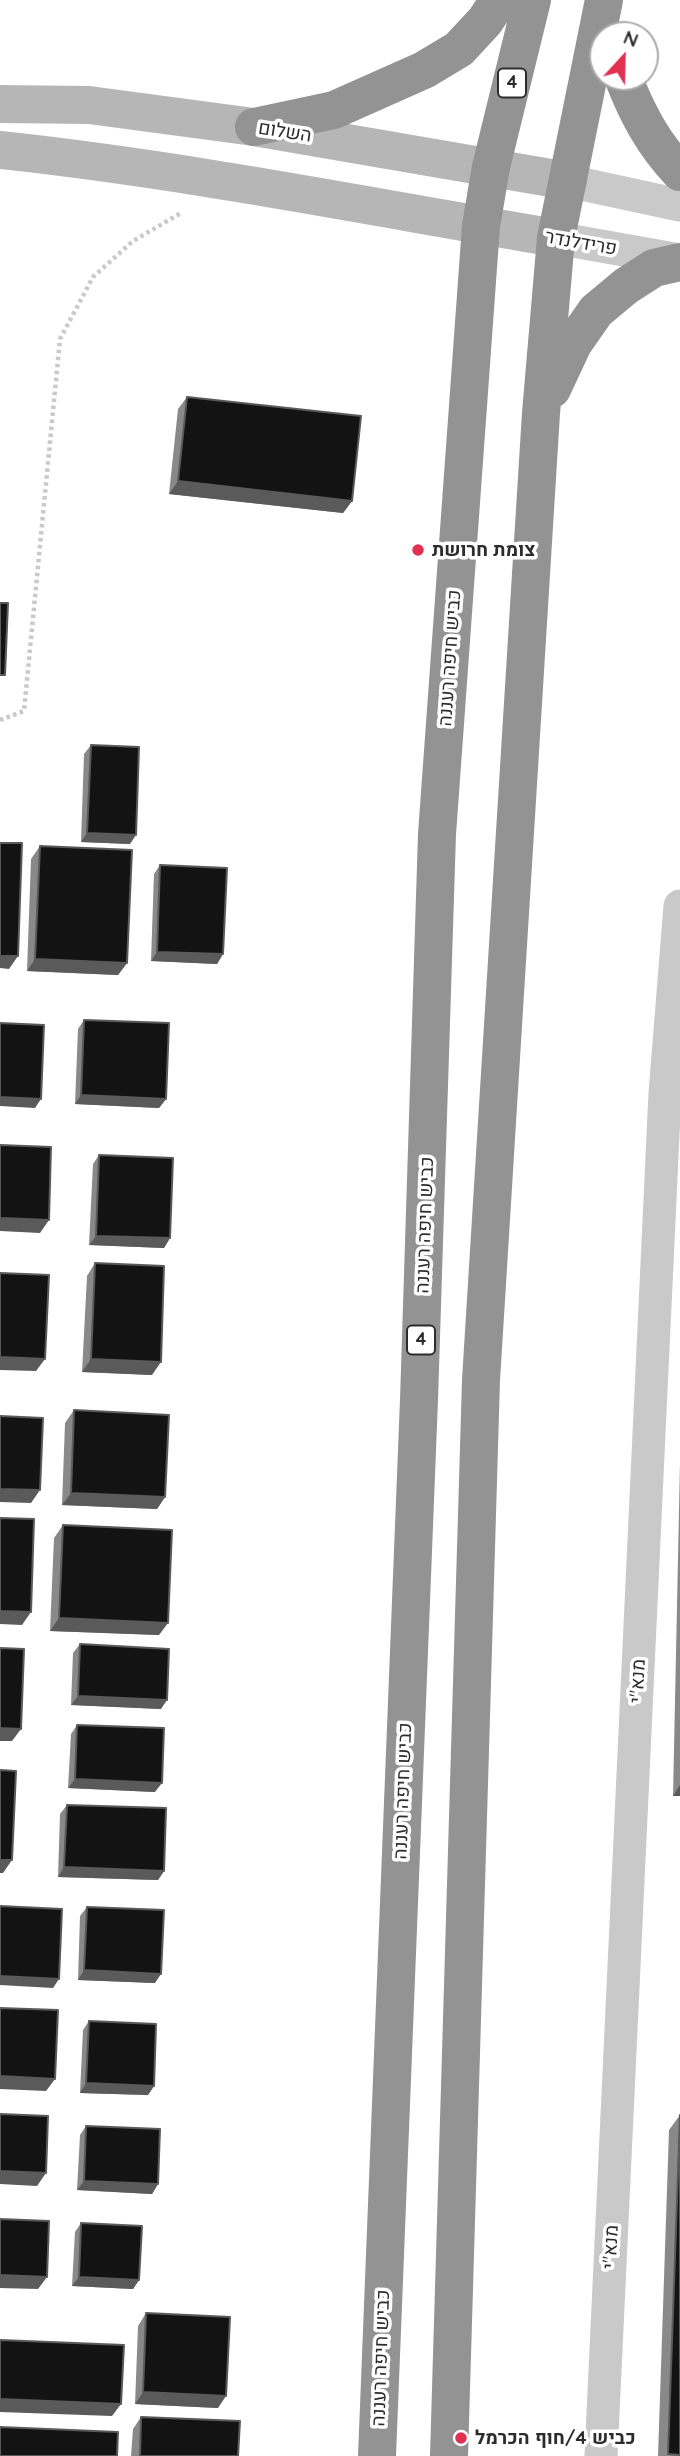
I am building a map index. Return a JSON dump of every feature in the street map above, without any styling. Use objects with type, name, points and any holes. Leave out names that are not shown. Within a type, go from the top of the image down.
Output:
[{"type":"highway","points":[[254,127],[334,110],[424,70],[458,49],[485,21],[499,0]]},
{"type":"highway","name":"כביש חיפה רעננה","points":[[377,2456],[419,1400],[438,834],[481,226],[491,167],[532,0]]},
{"type":"highway","points":[[607,0],[611,21]]},
{"type":"highway","points":[[449,2456],[481,1380],[541,413],[556,239],[607,0]]},
{"type":"highway","points":[[628,91],[638,116],[666,158],[680,172]]},
{"type":"highway","points":[[541,413],[573,344],[596,312],[626,286],[654,268],[680,261]]},
{"type":"street","name":"השלום","points":[[0,104],[89,105],[254,127],[568,181]]},
{"type":"street","points":[[0,150],[94,160],[237,182],[481,226]]},
{"type":"street","points":[[568,181],[680,205]]},
{"type":"street","name":"פרידלנדר","points":[[481,226],[680,261]]},
{"type":"street","name":"מנא\"י","points":[[601,2456],[673,1093],[680,906]]},
{"type":"path","points":[[0,720],[24,711],[60,339],[93,277],[133,240]]},
{"type":"building","points":[[187,397],[361,416],[352,501],[178,481]]},
{"type":"building","points":[[0,603],[8,603],[5,675],[0,675]]},
{"type":"building","points":[[91,745],[139,747],[136,835],[87,833]]},
{"type":"building","points":[[0,843],[22,843],[18,956],[0,956]]},
{"type":"building","points":[[40,846],[132,850],[127,963],[35,959]]},
{"type":"building","points":[[160,865],[227,868],[223,954],[157,952]]},
{"type":"building","points":[[84,1020],[169,1023],[166,1099],[81,1095]]},
{"type":"building","points":[[0,1023],[44,1025],[41,1099],[0,1097]]},
{"type":"building","points":[[0,1145],[51,1147],[49,1220],[0,1218]]},
{"type":"building","points":[[99,1155],[173,1158],[170,1238],[96,1236]]},
{"type":"building","points":[[95,1263],[164,1266],[161,1362],[91,1359]]},
{"type":"building","points":[[0,1273],[49,1275],[45,1359],[0,1357]]},
{"type":"building","points":[[74,1410],[169,1415],[165,1497],[71,1493]]},
{"type":"building","points":[[0,1416],[43,1418],[40,1490],[0,1489]]},
{"type":"building","points":[[0,1518],[34,1519],[31,1612],[0,1611]]},
{"type":"building","points":[[63,1525],[172,1530],[168,1623],[59,1618]]},
{"type":"building","points":[[80,1644],[169,1649],[167,1700],[78,1696]]},
{"type":"building","points":[[0,1648],[24,1649],[21,1729],[0,1728]]},
{"type":"building","points":[[77,1725],[164,1728],[162,1783],[75,1779]]},
{"type":"building","points":[[0,1770],[16,1771],[12,1860],[0,1860]]},
{"type":"building","points":[[67,1805],[166,1808],[164,1871],[64,1867]]},
{"type":"building","points":[[0,1906],[62,1909],[59,1979],[0,1976]]},
{"type":"building","points":[[87,1907],[164,1910],[161,1974],[84,1970]]},
{"type":"building","points":[[0,2008],[58,2010],[55,2079],[0,2076]]},
{"type":"building","points":[[89,2021],[156,2024],[154,2086],[86,2083]]},
{"type":"building","points":[[0,2114],[48,2116],[46,2173],[0,2171]]},
{"type":"building","points":[[680,2115],[680,2455],[668,2454]]},
{"type":"building","points":[[86,2126],[160,2129],[158,2184],[84,2181]]},
{"type":"building","points":[[0,2219],[49,2221],[47,2277],[0,2275]]},
{"type":"building","points":[[81,2223],[142,2226],[139,2280],[79,2277]]},
{"type":"building","points":[[146,2313],[230,2317],[226,2396],[143,2392]]},
{"type":"building","points":[[0,2340],[124,2345],[121,2404],[0,2399]]},
{"type":"building","points":[[141,2417],[240,2421],[238,2456],[140,2456]]},
{"type":"building","points":[[0,2427],[118,2432],[117,2456],[0,2456]]},
{"type":"place","name":"צומת חרושת","points":[[418,550]]},
{"type":"place","name":"כביש 4/חוף הכרמל","points":[[461,2438]]}]
